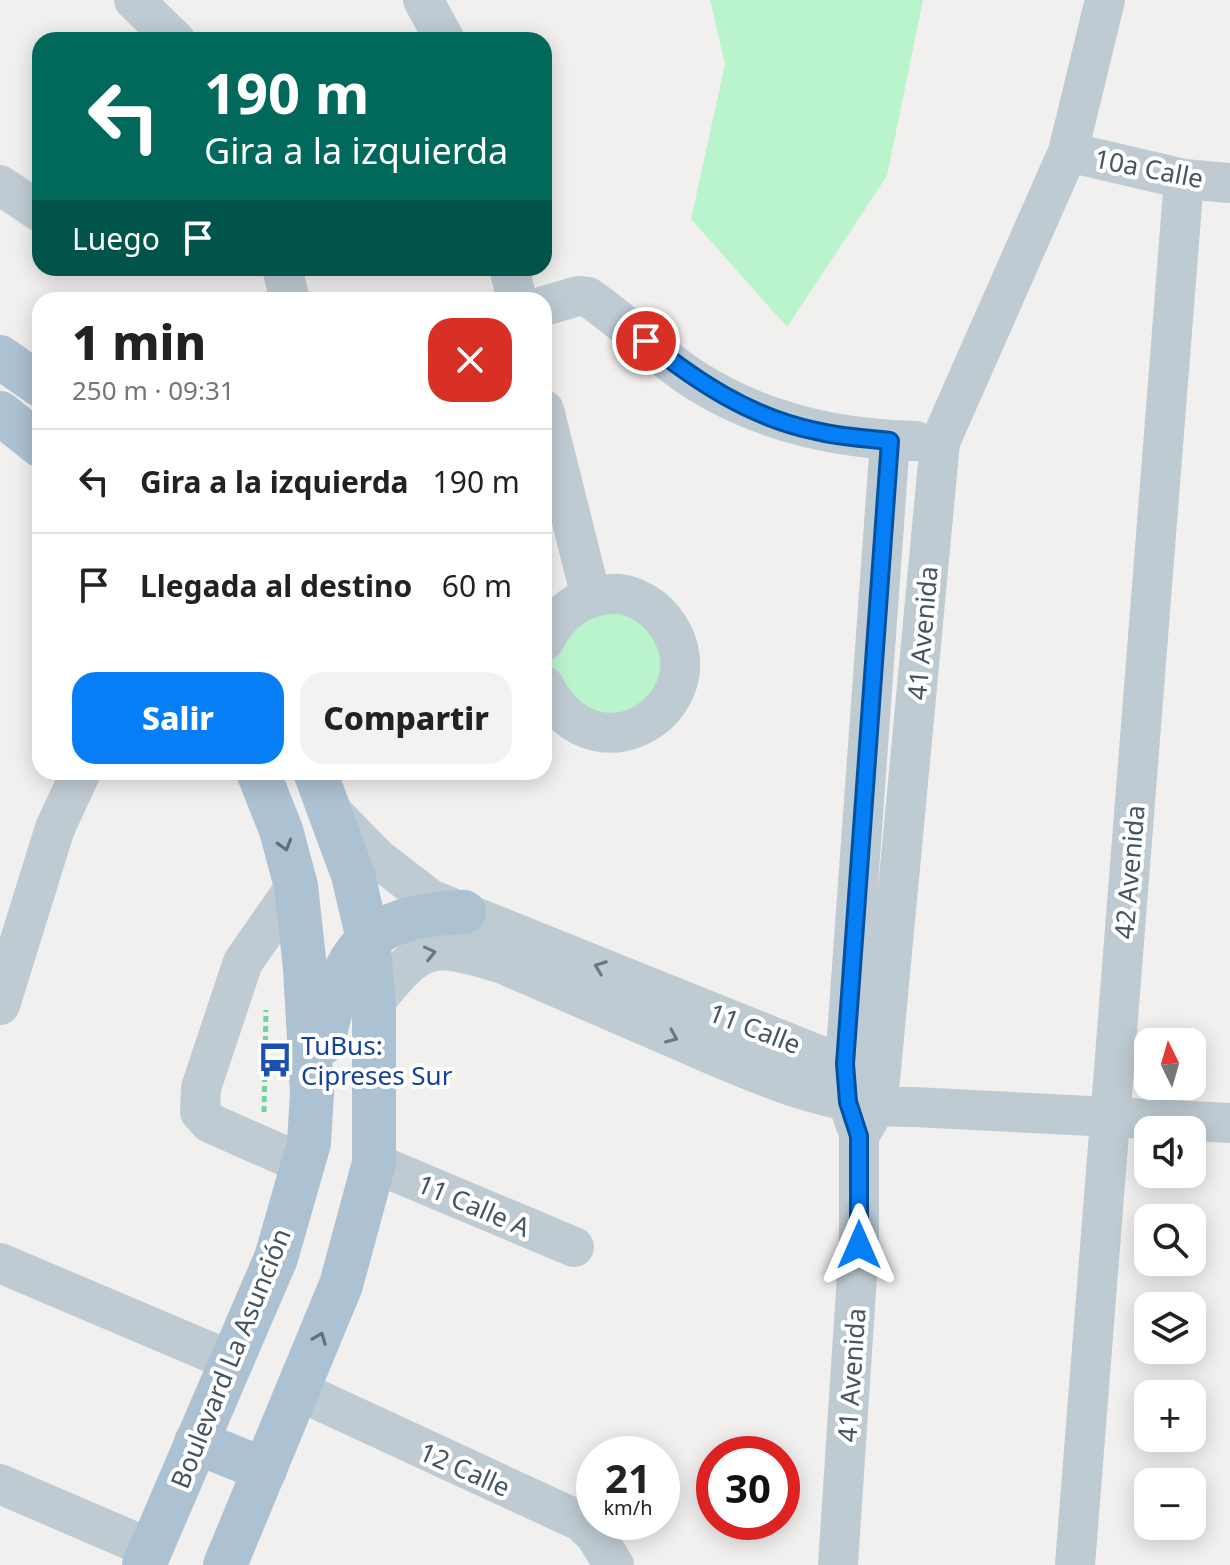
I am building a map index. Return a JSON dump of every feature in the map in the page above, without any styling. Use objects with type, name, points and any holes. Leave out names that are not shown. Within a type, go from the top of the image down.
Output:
[{"type":"main road","points":[[0,357],[32,379]]},
{"type":"main road","points":[[0,413],[32,439]]},
{"type":"main road","name":"Boulevard La Asunción","points":[[148,1557],[276,1258],[309,1143],[312,1093],[305,968],[296,886],[281,830],[261,780]]},
{"type":"main road","points":[[225,1565],[341,1285],[374,1163],[374,1003],[368,939],[353,875],[323,792]]},
{"type":"main road","points":[[312,1093],[334,992],[342,973],[368,939],[402,920],[425,914],[464,912]]},
{"type":"main road","points":[[196,1442],[265,1470]]},
{"type":"street","points":[[134,0],[167,32]]},
{"type":"street","points":[[423,0],[441,32]]},
{"type":"street","points":[[1068,152],[1101,18],[1137,0]]},
{"type":"street","name":"10a Calle","points":[[1068,152],[1184,179],[1230,183]]},
{"type":"street","name":"41 Avenida","points":[[838,1565],[870,1100],[940,442],[1068,152]]},
{"type":"street","name":"42 Avenida","points":[[1075,1565],[1184,179]]},
{"type":"street","points":[[0,185],[32,207]]},
{"type":"street","points":[[552,304],[578,296],[588,297],[695,380],[764,416],[815,431],[890,441],[940,442]]},
{"type":"street","name":"41 Avenida","points":[[870,1100],[890,441]]},
{"type":"street","points":[[552,442],[591,597]]},
{"type":"street","points":[[552,625],[563,614],[591,597],[615,593],[638,599],[658,612],[672,630],[680,653],[680,676],[671,698],[656,717],[636,728],[613,733],[591,730],[570,721],[552,701]]},
{"type":"street","points":[[0,1005],[55,828],[77,780]]},
{"type":"street","name":"11 Calle","points":[[323,792],[377,858],[430,899],[870,1100]]},
{"type":"street","points":[[296,886],[243,962],[201,1088],[200,1112],[210,1123],[303,1164]]},
{"type":"street","name":"11 Calle","points":[[374,1003],[412,958],[436,950],[461,951],[503,964],[763,1076],[870,1100]]},
{"type":"street","points":[[870,1100],[1230,1123]]},
{"type":"street","name":"11 Calle A","points":[[374,1163],[574,1247]]},
{"type":"street","points":[[0,1263],[231,1361]]},
{"type":"street","name":"12 Calle","points":[[299,1391],[580,1521],[595,1535],[614,1565]]},
{"type":"street","points":[[0,1484],[148,1557]]},
{"type":"path","points":[[264,1117],[265,1013],[269,1001]]},
{"type":"green space","points":[[710,0],[923,0],[887,176],[787,327],[691,219],[725,64]]},
{"type":"green space","points":[[596,607],[637,618],[661,639],[663,684],[635,714],[596,715],[558,686],[552,672],[555,640]]},
{"type":"place","name":"TuBus: Cipreses Sur","points":[[275,1060]]},
{"type":"route","points":[[646,341],[695,380],[764,416],[815,431],[890,441],[845,1064],[848,1102],[859,1136],[859,1245]]}]
